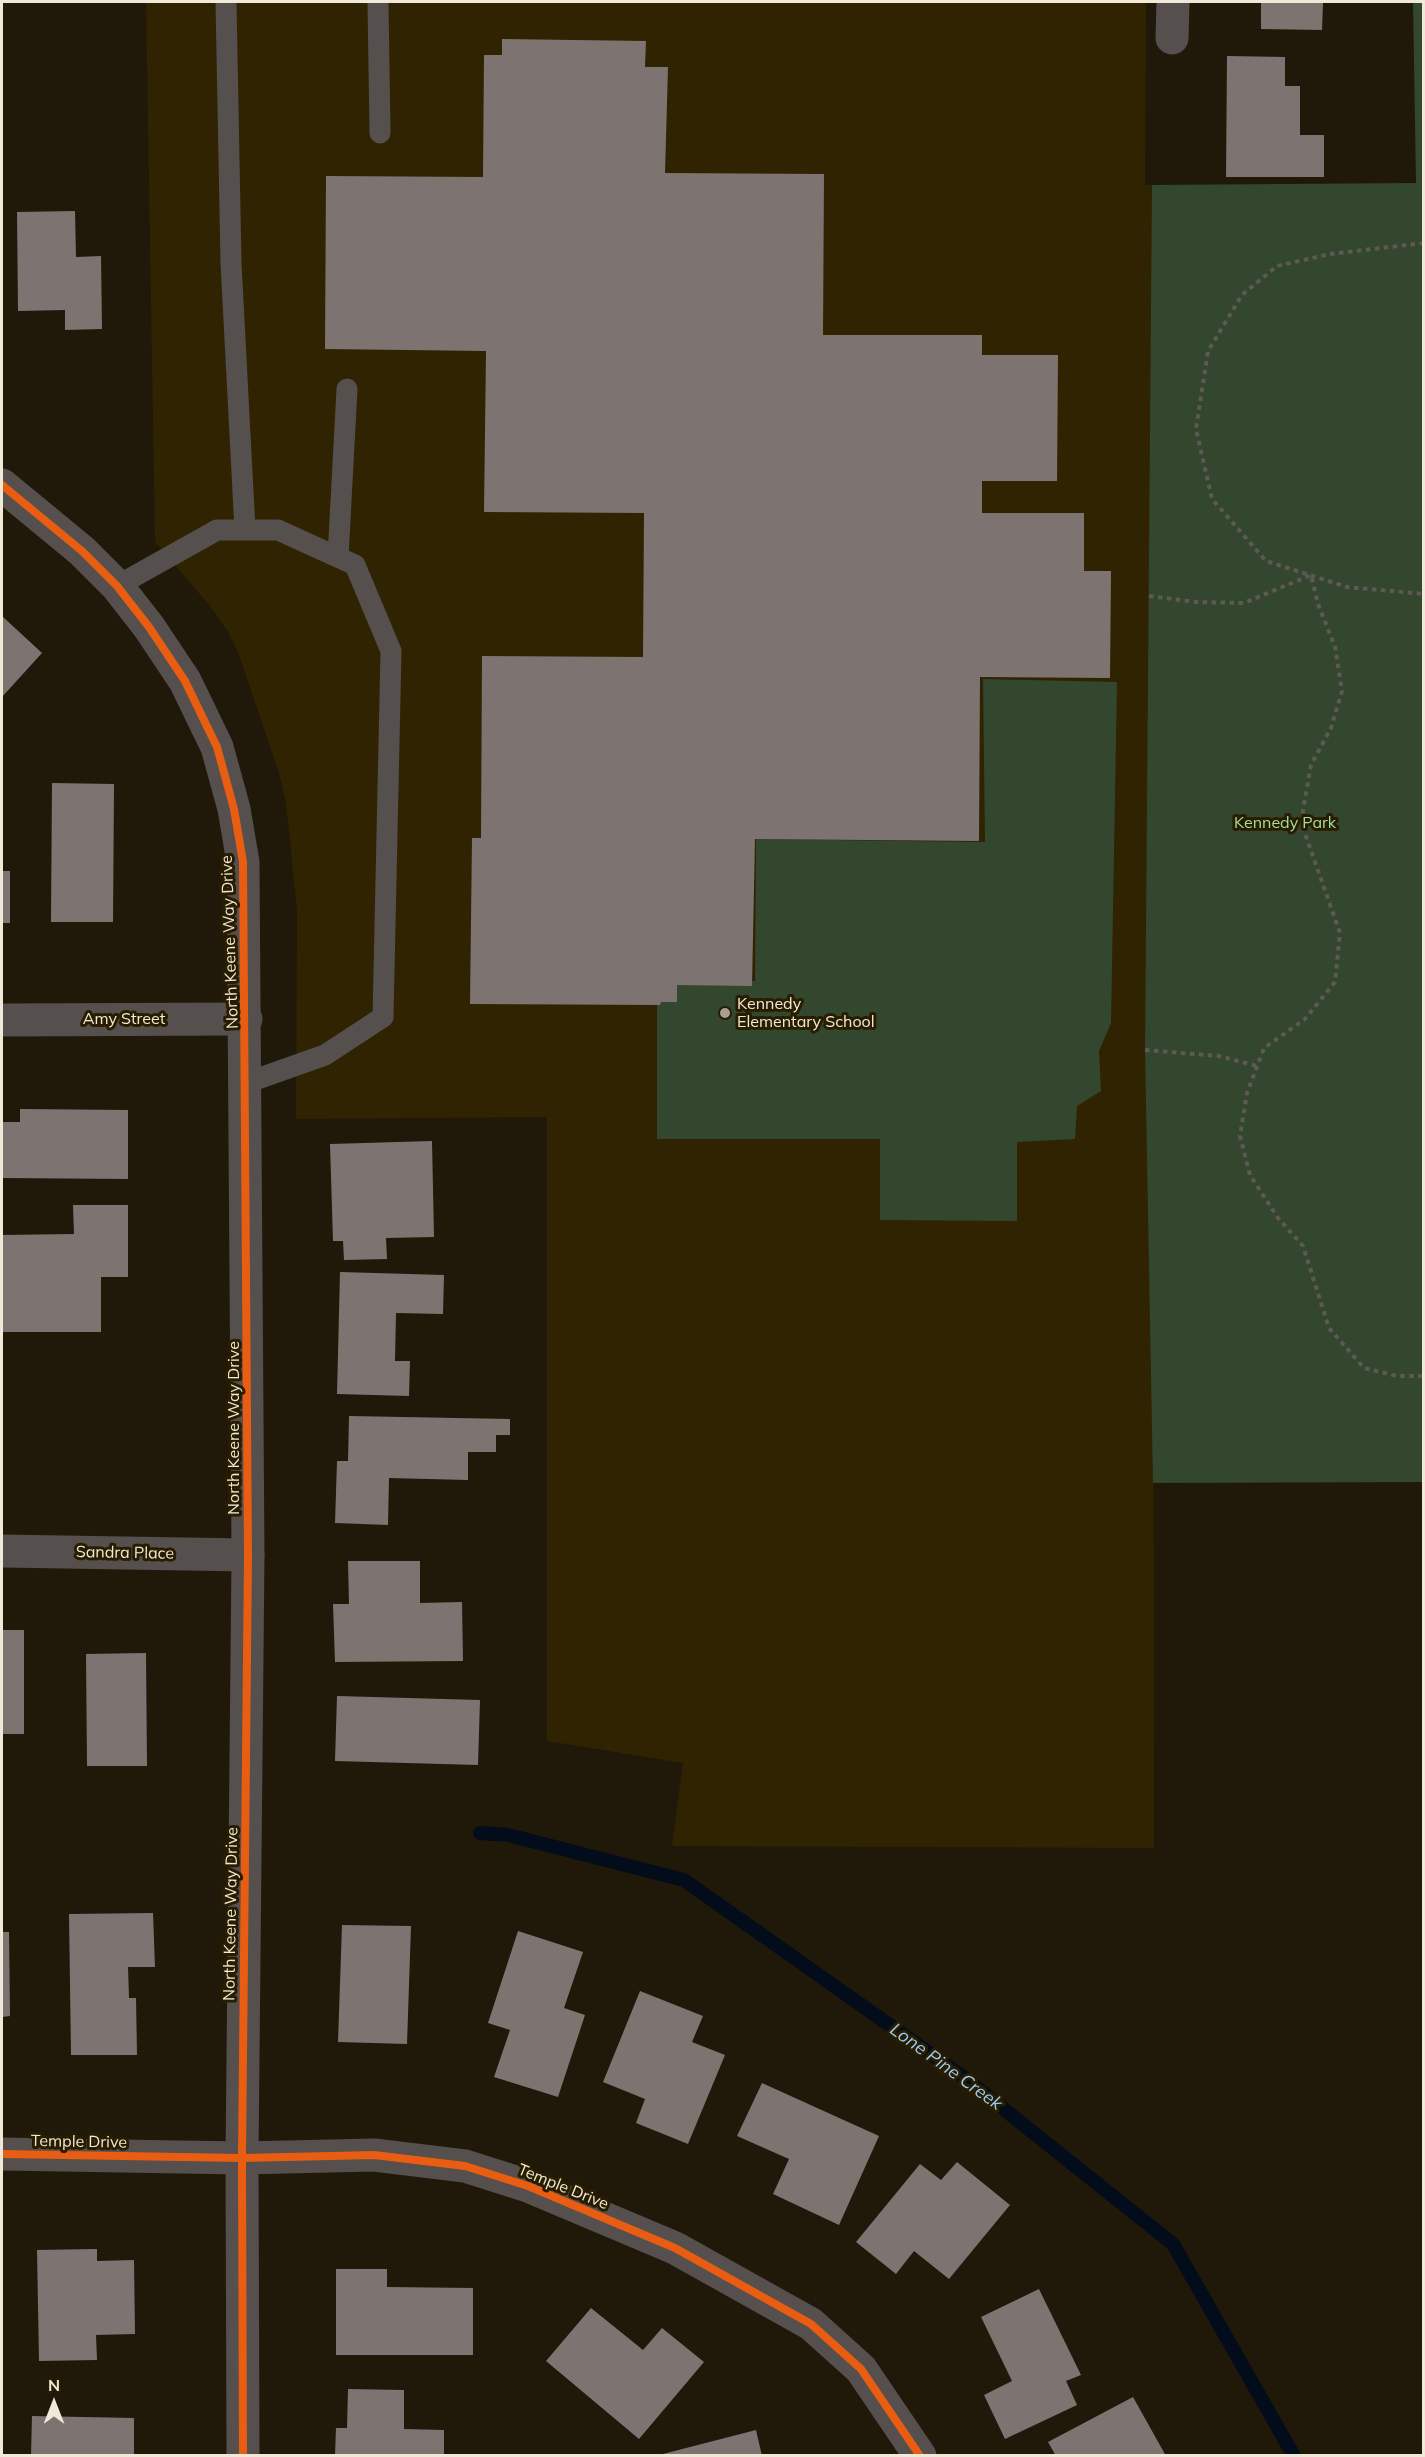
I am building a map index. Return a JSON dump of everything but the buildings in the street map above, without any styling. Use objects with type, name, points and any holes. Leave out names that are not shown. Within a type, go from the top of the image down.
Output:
[{"type":"street","points":[[1172,38],[1173,2]]},
{"type":"street","name":"North Keene Way Drive","points":[[2,485],[82,551],[117,586],[184,681],[217,747],[234,809],[243,862],[246,1019],[248,1555],[242,2158],[243,2456]]},
{"type":"street","name":"Amy Street","points":[[2,1020],[246,1019]]},
{"type":"street","name":"Sandra Place","points":[[2,1551],[248,1555]]},
{"type":"street","name":"Temple Drive","points":[[2,2154],[242,2158],[374,2156],[465,2166],[528,2186],[675,2248],[811,2324],[861,2369],[920,2456]]},
{"type":"lane","points":[[226,2],[231,263],[245,530]]},
{"type":"lane","points":[[378,2],[380,133]]},
{"type":"lane","points":[[338,557],[346,389]]},
{"type":"lane","points":[[117,586],[217,530],[278,530],[355,565],[391,651],[382,1017],[325,1055],[246,1083]]},
{"type":"path","points":[[1424,243],[1330,254],[1278,266],[1242,295],[1208,351],[1196,429],[1212,500],[1266,561],[1347,587],[1424,594]]},
{"type":"path","points":[[1149,596],[1196,602],[1244,603],[1311,575]]},
{"type":"path","points":[[1311,575],[1318,604],[1335,646],[1342,691],[1331,728],[1311,765],[1301,822],[1340,933],[1335,982],[1305,1019],[1264,1048],[1248,1093],[1240,1136],[1250,1175],[1278,1218],[1303,1246],[1329,1328],[1364,1368],[1397,1376],[1424,1376]]},
{"type":"path","points":[[1146,1050],[1219,1056],[1257,1066]]},
{"type":"shaded area","name":"Kennedy Elementary School","points":[[146,2],[1146,2],[1145,185],[1152,185],[1154,1848],[672,1846],[683,1763],[547,1741],[547,1117],[296,1119],[297,910],[286,802],[279,773],[238,652],[227,630],[210,606],[155,542]]},
{"type":"green space","name":"Kennedy Park","points":[[1413,2],[1424,2],[1423,1482],[1153,1483],[1145,1050],[1152,185],[1416,183]]},
{"type":"green space","points":[[983,679],[1117,682],[1111,1023],[1099,1051],[1101,1091],[1077,1106],[1075,1139],[1017,1142],[1017,1221],[880,1220],[880,1139],[657,1139],[657,981],[755,981],[756,839],[985,842]]},
{"type":"waterway","name":"Lone Pine Creek","points":[[480,1833],[508,1835],[684,1880],[966,2079],[1173,2244],[1294,2456]]},
{"type":"cycle path","points":[[2,485],[82,551],[117,586],[149,627],[185,681],[217,747],[234,809],[243,862],[248,1555],[242,2158],[243,2456]]},
{"type":"cycle path","points":[[2,2154],[242,2158],[374,2155],[465,2166],[528,2186],[675,2248],[811,2324],[861,2369],[920,2456]]},
{"type":"place","name":"Kennedy Elementary School","points":[[725,1013]]}]
